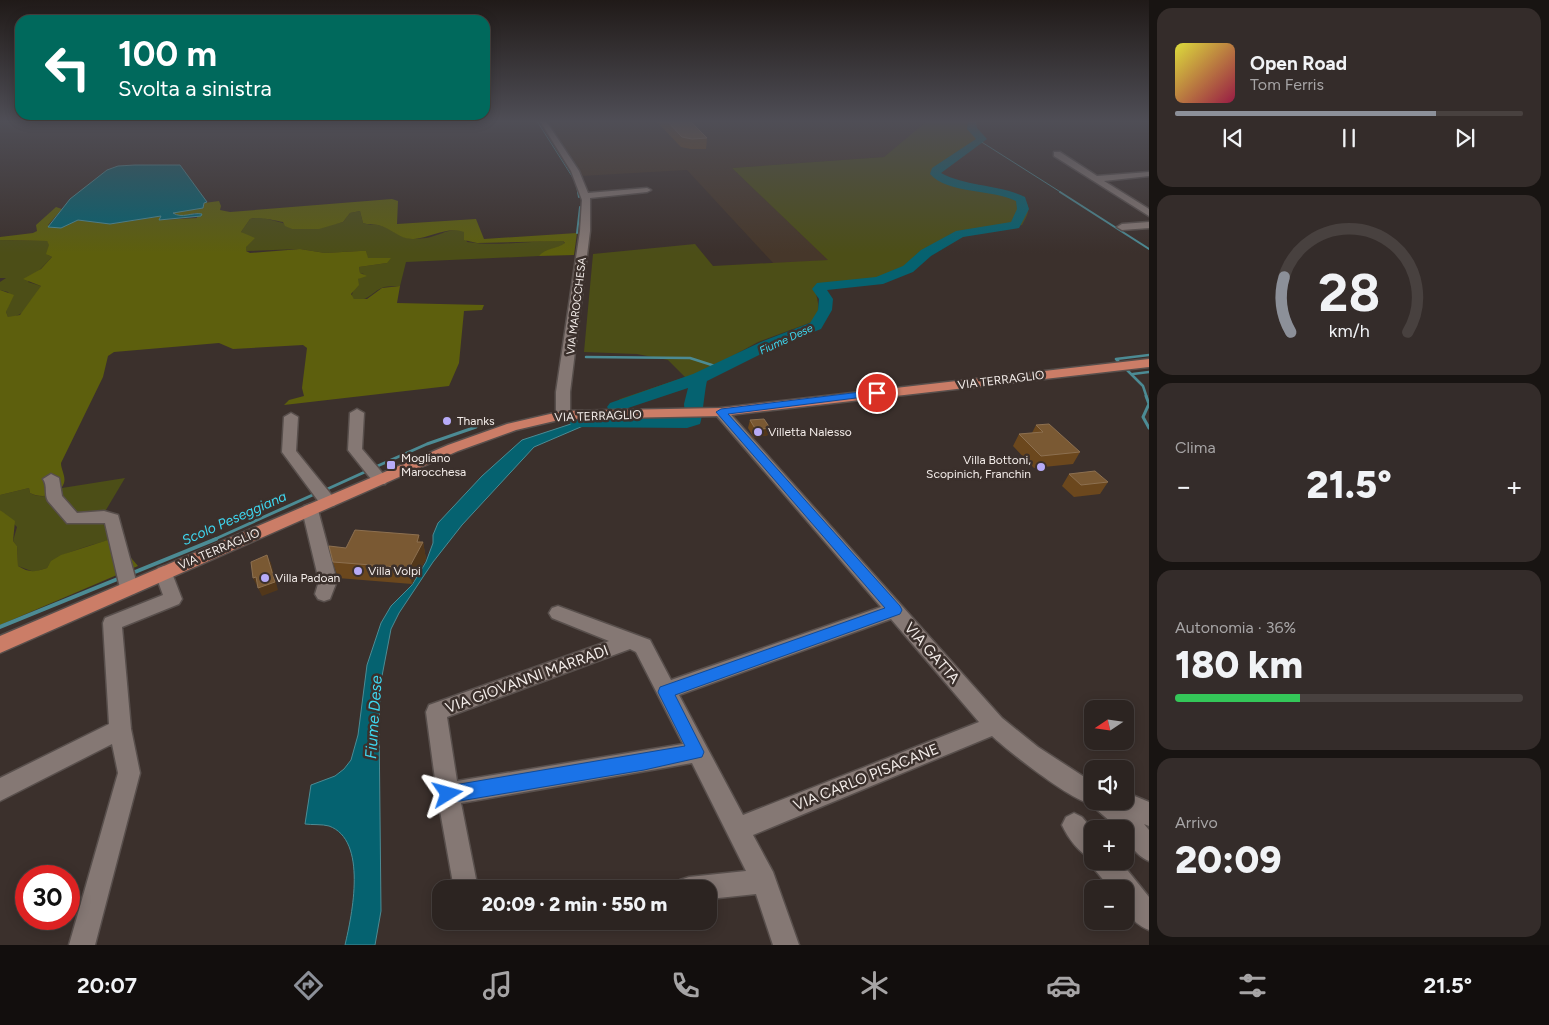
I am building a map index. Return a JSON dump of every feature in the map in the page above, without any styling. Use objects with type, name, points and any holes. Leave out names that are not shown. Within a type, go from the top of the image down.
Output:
[{"type":"main road","name":"VIA TERRAGLIO","points":[[0,644],[127,580],[166,578],[310,510],[323,496],[374,472],[491,434],[563,415],[721,412],[1149,363]]},
{"type":"street","name":"VIA MAROCCHESA","points":[[563,415],[563,392],[579,286],[582,202],[575,171],[571,165]]},
{"type":"street","points":[[1074,165],[1149,213]]},
{"type":"street","points":[[1095,179],[1149,174]]},
{"type":"street","points":[[582,202],[647,190]]},
{"type":"street","points":[[1122,227],[1149,224]]},
{"type":"street","name":"VIA GATTA","points":[[721,412],[994,725],[1036,760],[1084,788]]},
{"type":"street","points":[[358,414],[355,450],[374,472]]},
{"type":"street","points":[[291,417],[289,452],[323,496]]},
{"type":"street","points":[[51,479],[54,482],[54,497],[73,519],[112,519],[127,580]]},
{"type":"street","points":[[310,510],[328,581],[324,594]]},
{"type":"street","points":[[82,945],[129,773],[120,730],[112,623],[173,599],[166,578]]},
{"type":"street","points":[[666,692],[895,610]]},
{"type":"street","name":"VIA GIOVANNI MARRADI","points":[[558,613],[630,641]]},
{"type":"street","points":[[630,641],[643,646],[696,752],[738,829],[764,881],[786,945]]},
{"type":"street","name":"VIA GIOVANNI MARRADI","points":[[464,880],[448,794],[436,712],[630,641]]},
{"type":"street","name":"VIA CARLO PISACANE","points":[[738,829],[994,725]]},
{"type":"street","points":[[0,790],[120,730]]},
{"type":"street","points":[[448,794],[696,752]]},
{"type":"street","points":[[1134,807],[1149,814]]},
{"type":"street","points":[[1115,810],[1127,820],[1149,849]]},
{"type":"street","points":[[1074,825],[1084,837]]},
{"type":"street","points":[[1111,870],[1149,917]]},
{"type":"street","points":[[717,886],[764,881]]},
{"type":"shaded area","points":[[574,165],[772,165],[732,168],[829,260],[774,264],[687,170],[581,176]]},
{"type":"shaded area","points":[[772,165],[949,165],[938,173],[959,181],[1015,195],[1024,200],[1028,210],[1022,225],[971,233],[928,254],[920,262],[867,281],[819,284],[815,288],[818,310],[812,322],[758,342],[694,377],[613,404],[620,399],[685,377],[668,360],[637,354],[584,352],[593,254],[695,244],[713,266],[828,260],[732,168]]},
{"type":"shaded area","points":[[392,199],[398,201],[397,224],[476,219],[484,239],[577,233],[574,255],[539,256],[544,251],[565,243],[563,241],[477,243],[464,240],[464,232],[452,230],[414,239],[404,238],[378,225],[363,223],[360,211],[350,213],[343,222],[319,229],[292,229],[285,226],[283,222],[262,218],[250,219],[241,232],[255,238],[246,247],[246,251],[250,253],[300,249],[325,253],[366,251],[368,258],[391,258],[387,263],[359,267],[360,273],[367,276],[358,279],[359,285],[351,294],[354,299],[367,299],[382,288],[400,286],[397,303],[484,305],[482,310],[464,311],[459,363],[449,386],[284,405],[289,400],[304,396],[302,388],[307,348],[303,345],[233,349],[219,343],[114,352],[108,356],[103,377],[61,463],[64,483],[59,491],[50,495],[39,496],[30,493],[29,488],[0,495],[0,290],[14,295],[6,312],[8,317],[20,315],[41,286],[23,279],[41,269],[52,257],[46,254],[49,245],[47,241],[0,240],[0,237],[37,231],[36,225],[56,207],[62,209],[48,225],[61,228],[78,220],[110,224],[162,216],[160,220],[197,218],[197,213],[182,216],[172,213],[203,208],[204,203],[219,201],[220,210],[230,212]]},
{"type":"shaded area","points":[[360,211],[363,223],[385,227],[409,238],[426,238],[459,230],[464,231],[467,242],[491,244],[563,241],[565,244],[539,256],[406,262],[400,286],[384,287],[364,299],[356,300],[351,297],[358,279],[364,274],[360,273],[359,267],[387,263],[385,258],[367,258],[366,251],[325,253],[300,249],[246,251],[246,245],[252,240],[241,232],[250,219],[260,217],[283,223],[292,229],[313,229],[343,222],[350,213]]},
{"type":"shaded area","points":[[0,240],[47,241],[50,245],[48,255],[52,257],[28,282],[41,286],[39,291],[28,307],[14,317],[8,317],[6,312],[11,298],[8,292],[0,290],[0,282],[6,278],[0,278]]},
{"type":"shaded area","points":[[125,478],[100,520],[114,538],[67,553],[52,562],[47,568],[34,572],[18,566],[17,546],[13,541],[17,527],[0,510],[0,495],[29,488],[30,493],[34,495],[47,496],[62,488]]},
{"type":"shaded area","points":[[0,510],[15,521],[13,541],[17,546],[18,566],[25,570],[35,571],[47,568],[51,561],[61,555],[114,538],[138,566],[0,625]]},
{"type":"water","points":[[180,165],[207,202],[204,203],[203,208],[173,213],[176,215],[202,214],[201,216],[159,220],[161,216],[110,224],[78,220],[61,228],[48,227],[70,199],[107,170],[118,166]]},
{"type":"water","points":[[605,420],[583,426],[534,447],[462,525],[433,562],[399,613],[391,629],[382,676],[379,720],[381,911],[375,945],[345,945],[351,916],[354,880],[353,862],[349,846],[341,834],[329,826],[305,824],[311,785],[335,776],[351,760],[358,735],[367,665],[381,623],[391,606],[412,585],[426,562],[438,523],[482,476],[522,440],[580,421]]},
{"type":"building","points":[[764,419],[770,428],[756,430],[750,420]]},
{"type":"building","points":[[1049,424],[1080,452],[1041,456],[1019,434],[1043,432],[1036,425]]},
{"type":"building","points":[[1095,471],[1108,482],[1081,485],[1069,474]]},
{"type":"building","points":[[355,530],[419,535],[417,542],[423,542],[409,568],[333,562],[329,546],[346,548]]},
{"type":"building","name":"Villa Padoan","points":[[267,555],[275,582],[258,588],[256,577],[253,578],[251,562]]},
{"type":"waterway","points":[[565,165],[575,181],[578,193]]},
{"type":"waterway","name":"Fiume Dese","points":[[699,378],[767,345],[816,326],[825,310],[826,299],[819,289],[822,286],[878,281],[908,269],[916,264],[918,259],[926,253],[960,234],[1015,225],[1023,209],[1021,199],[1000,191],[966,186],[945,180],[935,174],[936,170],[943,165]]},
{"type":"waterway","points":[[1018,165],[1062,193]]},
{"type":"waterway","points":[[578,192],[579,197]]},
{"type":"waterway","points":[[1060,192],[1149,249]]},
{"type":"waterway","points":[[577,233],[580,207]]},
{"type":"waterway","points":[[1147,398],[1143,386],[1116,359],[1149,355]]},
{"type":"waterway","name":"Scolo Peseggiana","points":[[586,357],[690,358],[718,367]]},
{"type":"waterway","points":[[1133,374],[1149,372]]},
{"type":"waterway","name":"Fiume Dese","points":[[579,423],[687,422],[694,420],[693,404],[699,378]]},
{"type":"waterway","name":"Fiume Dese","points":[[616,407],[699,378]]},
{"type":"waterway","points":[[1146,396],[1149,404],[1143,417],[1149,428]]},
{"type":"waterway","name":"Scolo Peseggiana","points":[[373,468],[427,444],[476,427]]},
{"type":"waterway","name":"Scolo Peseggiana","points":[[323,491],[367,471]]},
{"type":"waterway","name":"Scolo Peseggiana","points":[[213,540],[317,493]]},
{"type":"waterway","name":"Scolo Peseggiana","points":[[130,574],[216,539]]},
{"type":"waterway","name":"Scolo Peseggiana","points":[[0,627],[120,578]]},
{"type":"place","name":"Thanks","points":[[447,421]]},
{"type":"place","name":"Villetta Nalesso","points":[[758,432]]},
{"type":"place","name":"Mogliano Marocchesa","points":[[391,465]]},
{"type":"place","name":"Villa Bottoni, Scopinich, Franchin","points":[[1041,467]]},
{"type":"place","name":"Villa Volpi","points":[[358,571]]},
{"type":"place","name":"Villa Padoan","points":[[265,578]]},
{"type":"route","points":[[448,794],[696,752],[666,692],[895,610],[721,412],[877,393]]}]
